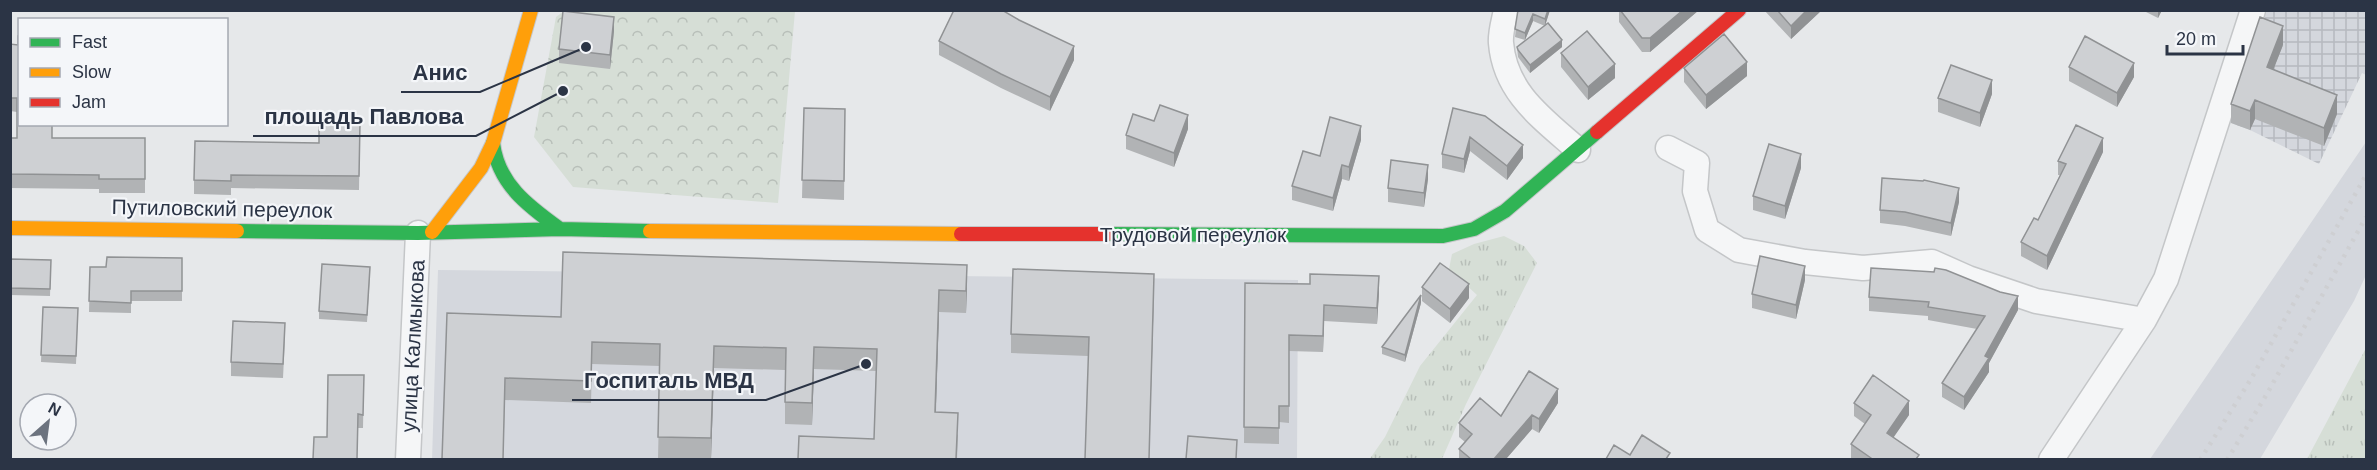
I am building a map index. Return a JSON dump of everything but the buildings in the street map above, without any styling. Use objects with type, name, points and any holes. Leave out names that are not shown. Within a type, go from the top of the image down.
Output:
[{"type":"street","points":[[425,232],[481,168],[493,143],[531,10]]},
{"type":"street","points":[[1506,10],[1500,41],[1508,76],[1525,102],[1578,150]]},
{"type":"street","name":"Трудовой переулок","points":[[560,229],[780,233],[1443,236],[1474,229],[1505,211],[1739,10]]},
{"type":"street","points":[[2051,459],[2144,320],[2166,279],[2253,10]]},
{"type":"street","points":[[493,143],[497,166],[510,187],[535,212],[560,229]]},
{"type":"street","points":[[1668,148],[1697,163],[1695,191],[1707,230],[1739,250],[1863,268],[1932,262],[1968,278],[2036,301],[2144,320]]},
{"type":"street","name":"Путиловский переулок","points":[[10,228],[425,232],[560,229]]},
{"type":"street","name":"улица Калмыкова","points":[[408,459],[425,232]]},
{"type":"shaded area","points":[[2267,11],[2366,11],[2366,75],[2362,73],[2319,164],[2250,130],[2226,121]]},
{"type":"shaded area","points":[[2366,142],[2366,275],[2354,301],[2260,459],[2150,459]]},
{"type":"shaded area","points":[[438,270],[1298,280],[1297,459],[432,460]]},
{"type":"green space","points":[[564,11],[795,11],[778,203],[573,187],[534,137],[556,17]]},
{"type":"green space","points":[[1504,236],[1524,246],[1537,263],[1466,404],[1442,459],[1369,460],[1385,437],[1420,366],[1477,295],[1449,269],[1452,254],[1474,244]]},
{"type":"green space","points":[[2366,348],[2366,459],[2307,459]]},
{"type":"railway","points":[[2200,460],[2251,379],[2366,175]]},
{"type":"railway","points":[[2227,460],[2268,392],[2366,217]]},
{"type":"traffic: fast","points":[[1107,234],[1443,236],[1474,229],[1505,211],[1597,132]]},
{"type":"traffic: fast","points":[[493,143],[501,170],[516,193],[560,229]]},
{"type":"traffic: fast","points":[[237,231],[418,233],[560,229],[650,231]]},
{"type":"traffic: slow","points":[[432,232],[481,168],[493,143],[531,10]]},
{"type":"traffic: slow","points":[[10,228],[237,231]]},
{"type":"traffic: slow","points":[[650,231],[961,234]]},
{"type":"traffic: jam","points":[[1597,132],[1739,10]]},
{"type":"traffic: jam","points":[[961,234],[1107,234]]},
{"type":"place","name":"Анис","points":[[586,47]]},
{"type":"place","name":"площадь Павлова","points":[[563,91]]},
{"type":"place","name":"Госпиталь МВД","points":[[866,364]]}]
